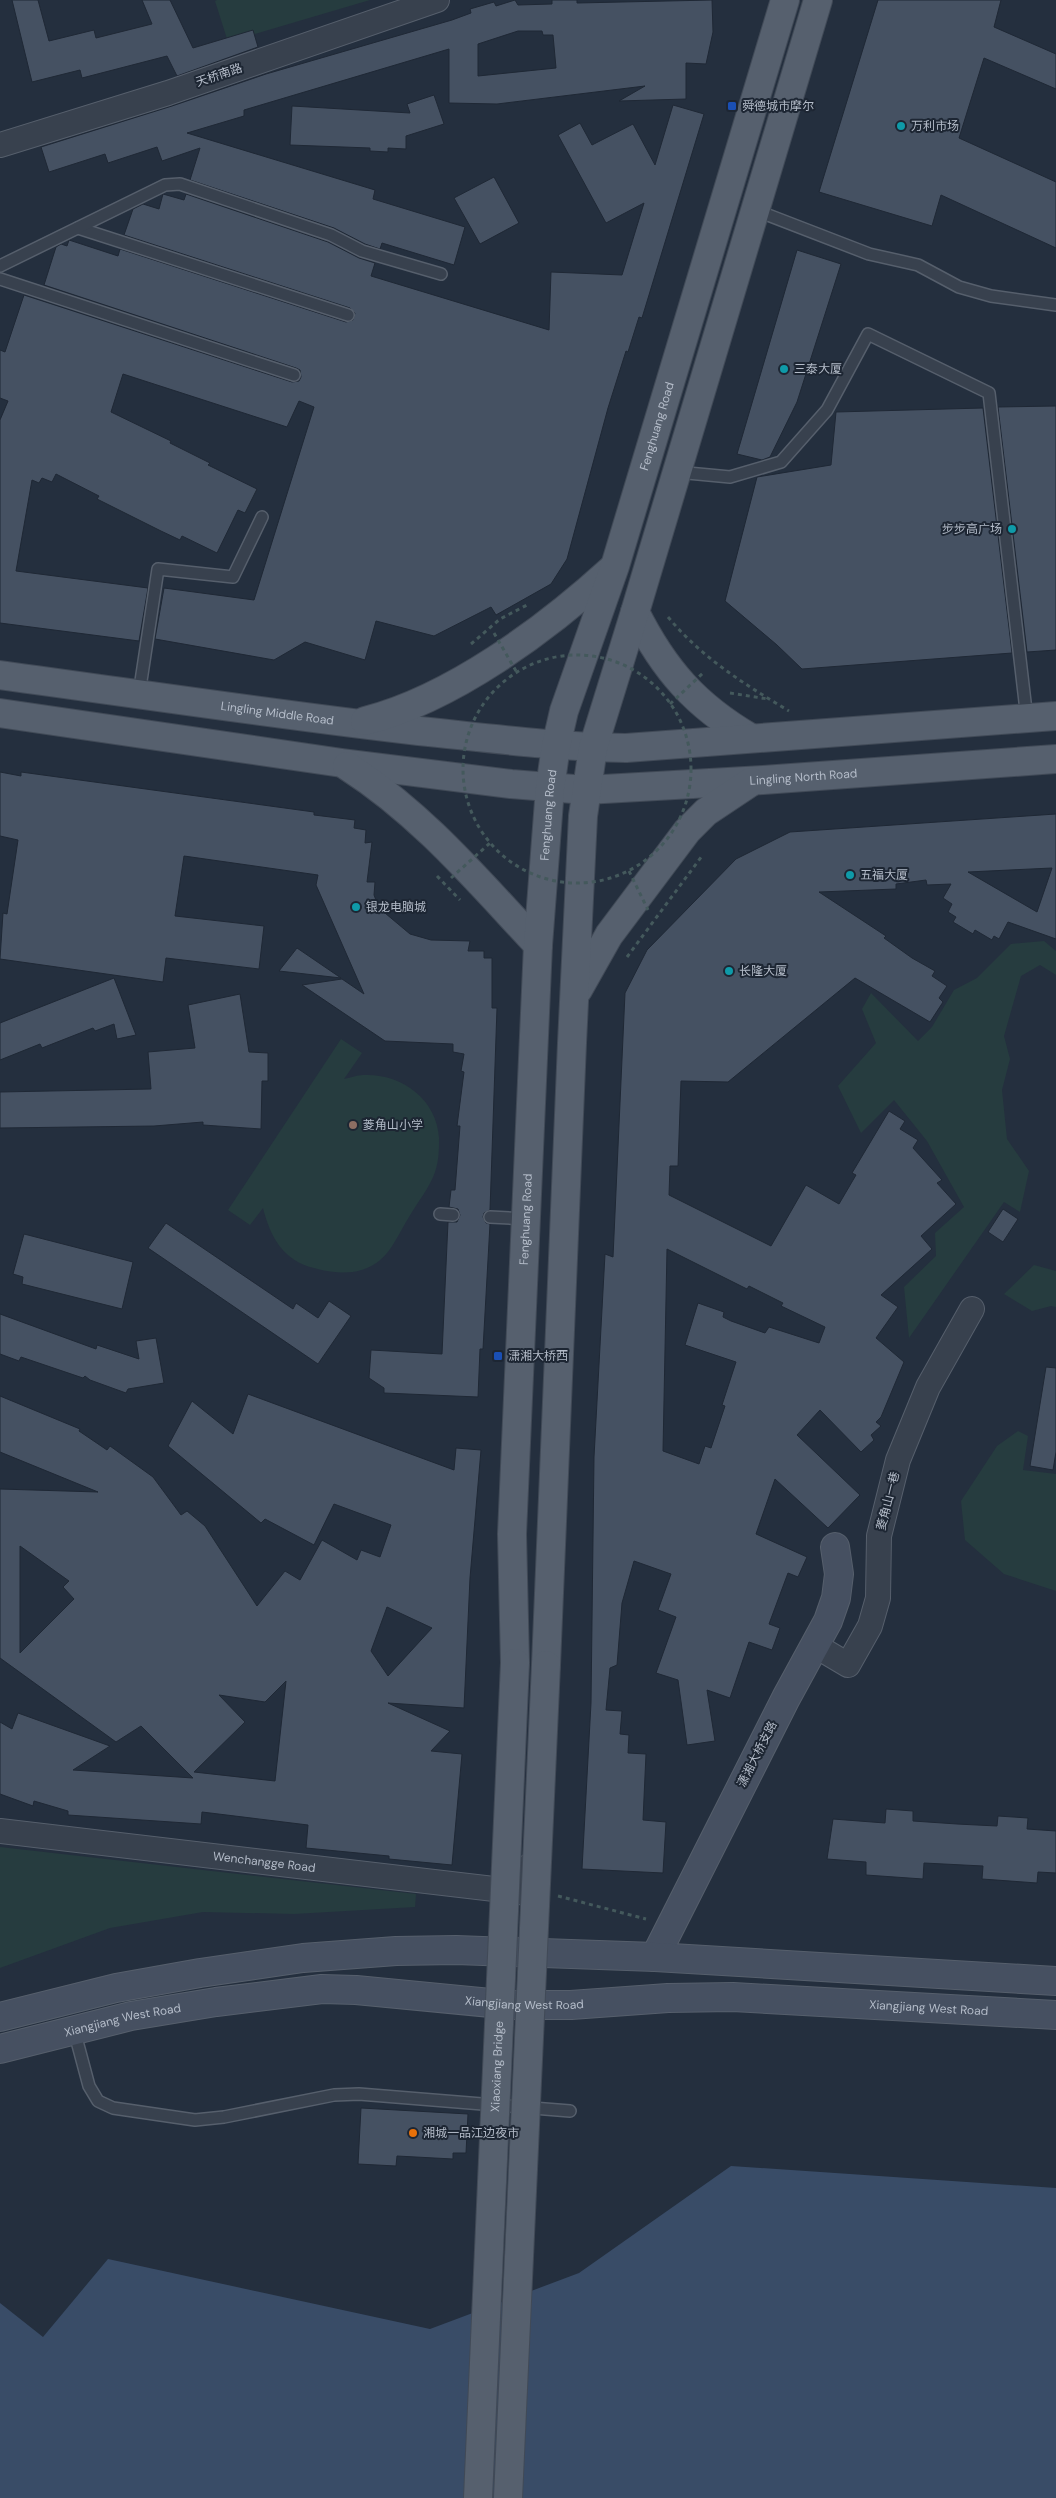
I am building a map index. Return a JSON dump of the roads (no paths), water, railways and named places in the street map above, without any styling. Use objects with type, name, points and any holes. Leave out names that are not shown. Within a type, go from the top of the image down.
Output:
[{"type":"main road","name":"Fenghuang Road","points":[[514,1663],[512,1534],[538,945],[550,788],[556,746],[564,711],[615,566],[785,0]]},
{"type":"main road","points":[[508,2498],[575,996],[586,790],[593,748],[678,472],[818,0]]},
{"type":"main road","points":[[355,724],[386,716],[412,705],[468,675],[553,619],[615,566]]},
{"type":"main road","points":[[635,612],[647,636],[680,684],[724,722],[751,738]]},
{"type":"main road","name":"Lingling Middle Road","points":[[0,675],[355,724],[556,746]]},
{"type":"main road","points":[[0,713],[342,763],[550,788]]},
{"type":"main road","points":[[556,746],[626,748],[1056,716]]},
{"type":"main road","name":"Lingling North Road","points":[[550,788],[586,790],[752,781],[1056,759]]},
{"type":"main road","points":[[342,763],[394,797],[538,945]]},
{"type":"main road","points":[[575,996],[615,927],[687,831],[706,812],[752,781]]},
{"type":"main road","name":"潇湘大桥支路","points":[[654,1957],[786,1698],[816,1646],[836,1598],[839,1574],[835,1547]]},
{"type":"main road","name":"Xiaoxiang Bridge","points":[[478,2498],[514,1663]]},
{"type":"main road","points":[[0,2018],[116,1988],[200,1972],[303,1958],[396,1951],[456,1950],[654,1957],[1056,1981]]},
{"type":"main road","name":"Xiangjiang West Road","points":[[0,2049],[132,2016],[216,2002],[322,1989],[356,1990],[512,2005],[571,2005],[660,1999],[732,1997],[1056,2015]]},
{"type":"street","name":"天桥南路","points":[[0,145],[168,93],[436,0]]},
{"type":"street","name":"菱角山一巷","points":[[816,1646],[848,1665],[870,1626],[878,1598],[879,1536],[898,1460],[928,1388],[972,1309]]},
{"type":"street","name":"Wenchangge Road","points":[[0,1831],[528,1892],[531,1792]]},
{"type":"lane","points":[[0,266],[165,186],[180,184],[331,235],[362,250],[441,274]]},
{"type":"lane","points":[[755,210],[869,254],[918,265],[959,287],[991,296],[1056,305]]},
{"type":"lane","points":[[78,228],[348,315]]},
{"type":"lane","points":[[0,279],[294,374]]},
{"type":"lane","points":[[678,472],[730,477],[780,462],[827,410],[868,334],[989,393],[1027,719]]},
{"type":"lane","points":[[138,694],[158,569],[233,577],[262,517]]},
{"type":"lane","points":[[440,1214],[453,1215]]},
{"type":"lane","points":[[490,1217],[526,1219]]},
{"type":"lane","points":[[74,2030],[89,2086],[98,2101],[113,2108],[134,2112],[195,2120],[224,2117],[334,2095],[359,2094],[570,2111]]},
{"type":"water","points":[[731,2166],[1056,2188],[1056,2498],[0,2498],[0,2303],[43,2337],[108,2259],[430,2329],[579,2273]]},
{"type":"place","name":"舜德城市摩尔","points":[[732,106]]},
{"type":"place","name":"万利市场","points":[[901,126]]},
{"type":"place","name":"三泰大厦","points":[[784,369]]},
{"type":"place","name":"步步高广场","points":[[1012,529]]},
{"type":"place","name":"五福大厦","points":[[850,875]]},
{"type":"place","name":"银龙电脑城","points":[[356,907]]},
{"type":"place","name":"长隆大厦","points":[[729,971]]},
{"type":"place","name":"菱角山小学","points":[[353,1125]]},
{"type":"place","name":"潇湘大桥西","points":[[498,1356]]},
{"type":"place","name":"湘城一品江边夜市","points":[[413,2133]]}]
